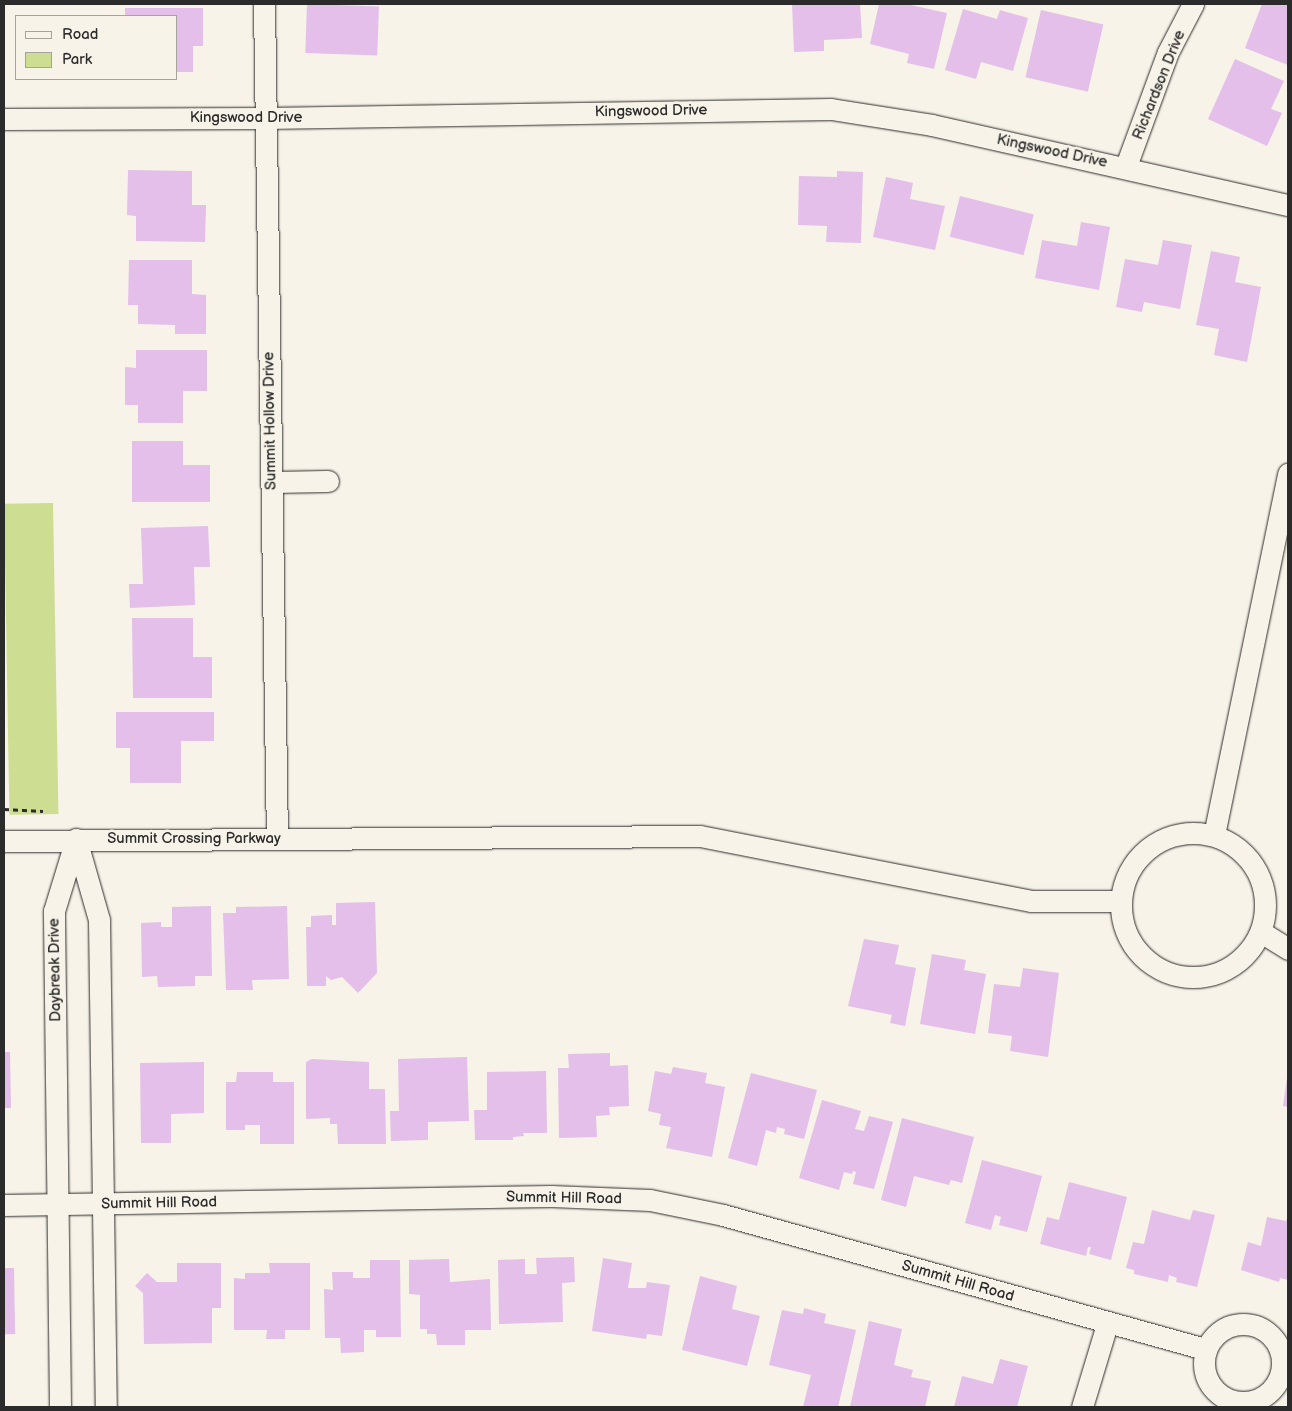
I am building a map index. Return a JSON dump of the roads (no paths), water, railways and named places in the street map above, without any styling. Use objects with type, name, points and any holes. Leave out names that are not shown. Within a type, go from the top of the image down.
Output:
[{"type":"street","name":"Summit Hollow Drive","points":[[264,4],[277,838]]},
{"type":"street","name":"Richardson Drive","points":[[1126,166],[1168,52],[1193,4]]},
{"type":"street","name":"Kingswood Drive","points":[[4,119],[265,118],[831,110],[932,125],[1126,166],[1288,205]]},
{"type":"street","points":[[1214,835],[1288,472]]},
{"type":"street","points":[[271,482],[328,481]]},
{"type":"street","points":[[1190,832],[1214,835],[1235,846],[1256,870],[1263,884],[1266,909],[1261,932],[1248,952],[1230,967],[1208,976],[1185,977],[1162,970],[1142,957],[1128,938],[1121,915],[1121,901],[1130,869],[1145,850],[1166,838],[1190,832]]},
{"type":"street","name":"Summit Crossing Parkway","points":[[4,841],[277,838],[384,840],[700,836],[1031,900],[1121,901]]},
{"type":"street","points":[[76,839],[100,920],[106,1407]]},
{"type":"street","name":"Daybreak Drive","points":[[60,1407],[54,911],[76,839]]},
{"type":"street","points":[[1261,932],[1288,949]]},
{"type":"street","name":"Summit Hill Road","points":[[4,1205],[550,1196],[650,1200],[723,1215],[1107,1324],[1205,1349]]},
{"type":"street","points":[[1082,1407],[1107,1324]]}]
